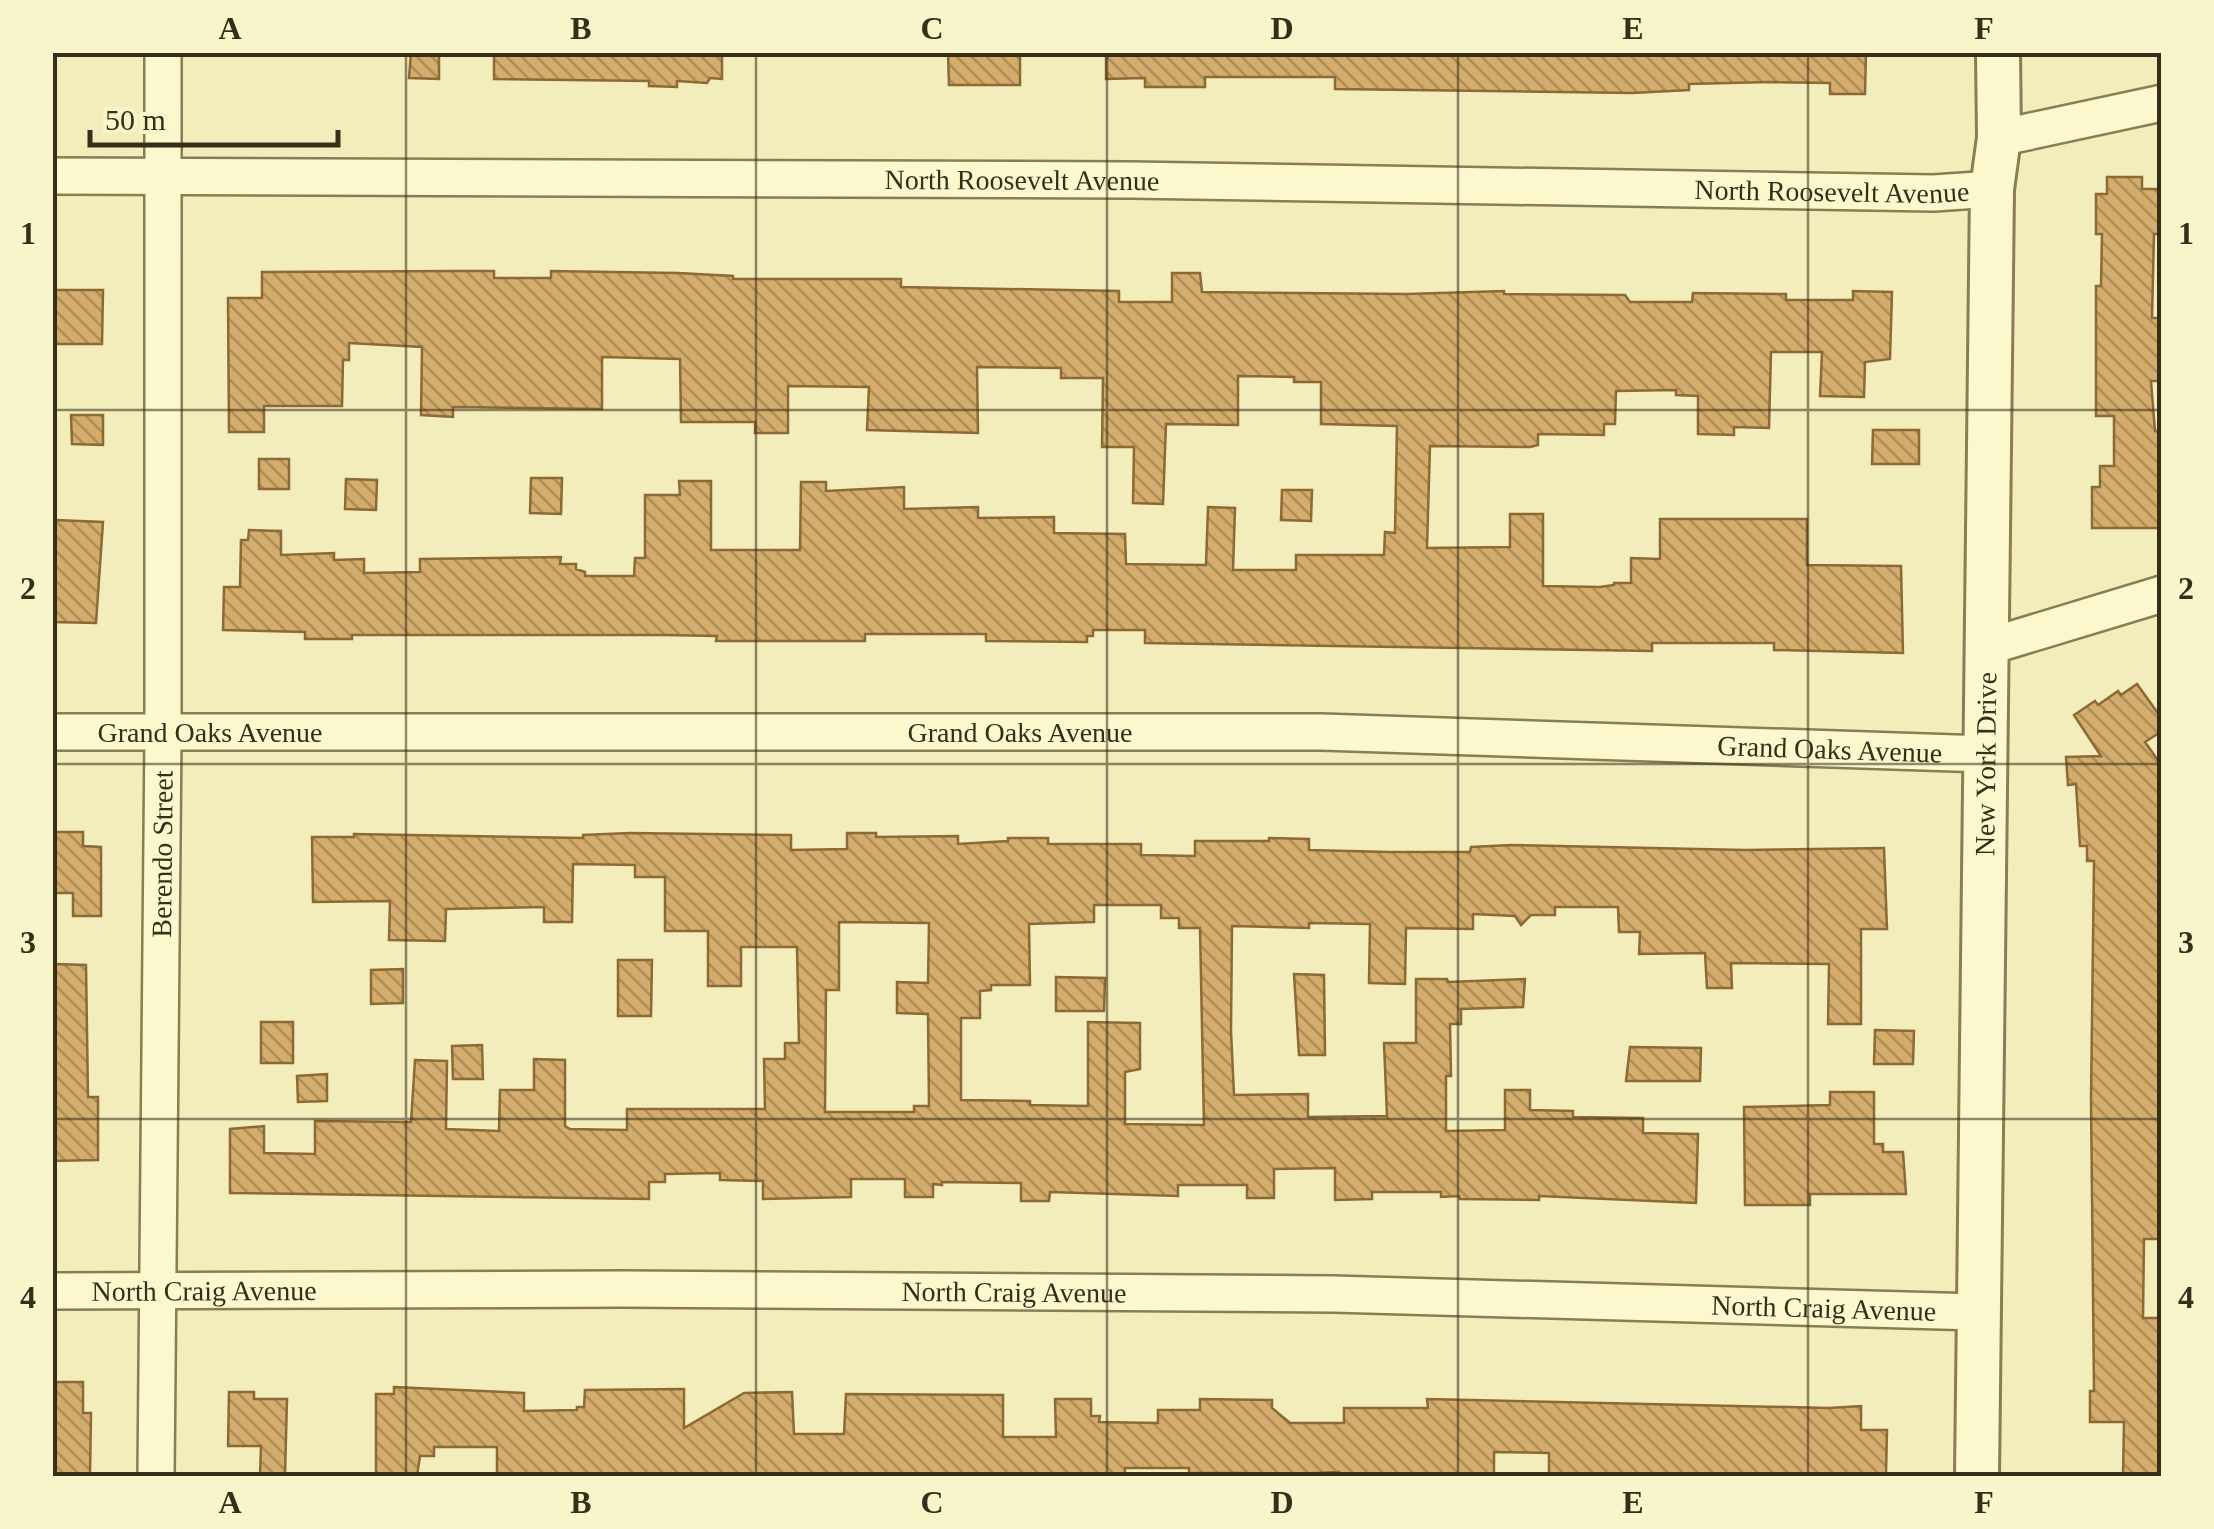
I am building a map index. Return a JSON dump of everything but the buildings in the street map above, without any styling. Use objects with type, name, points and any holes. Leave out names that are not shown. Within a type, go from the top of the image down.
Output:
[{"type":"street","name":"Berendo Street","points":[[156,1476],[163,734],[163,52]]},
{"type":"street","name":"New York Drive","points":[[1977,1476],[1992,188],[1999,138],[1998,52]]},
{"type":"street","points":[[1999,138],[2162,103]]},
{"type":"street","name":"North Roosevelt Avenue","points":[[52,176],[1130,180],[1934,193],[1992,188]]},
{"type":"street","points":[[1988,647],[2162,594]]},
{"type":"street","name":"Grand Oaks Avenue","points":[[52,732],[1322,732],[1985,754]]},
{"type":"street","name":"North Craig Avenue","points":[[52,1291],[642,1289],[1332,1294],[1978,1312]]}]
